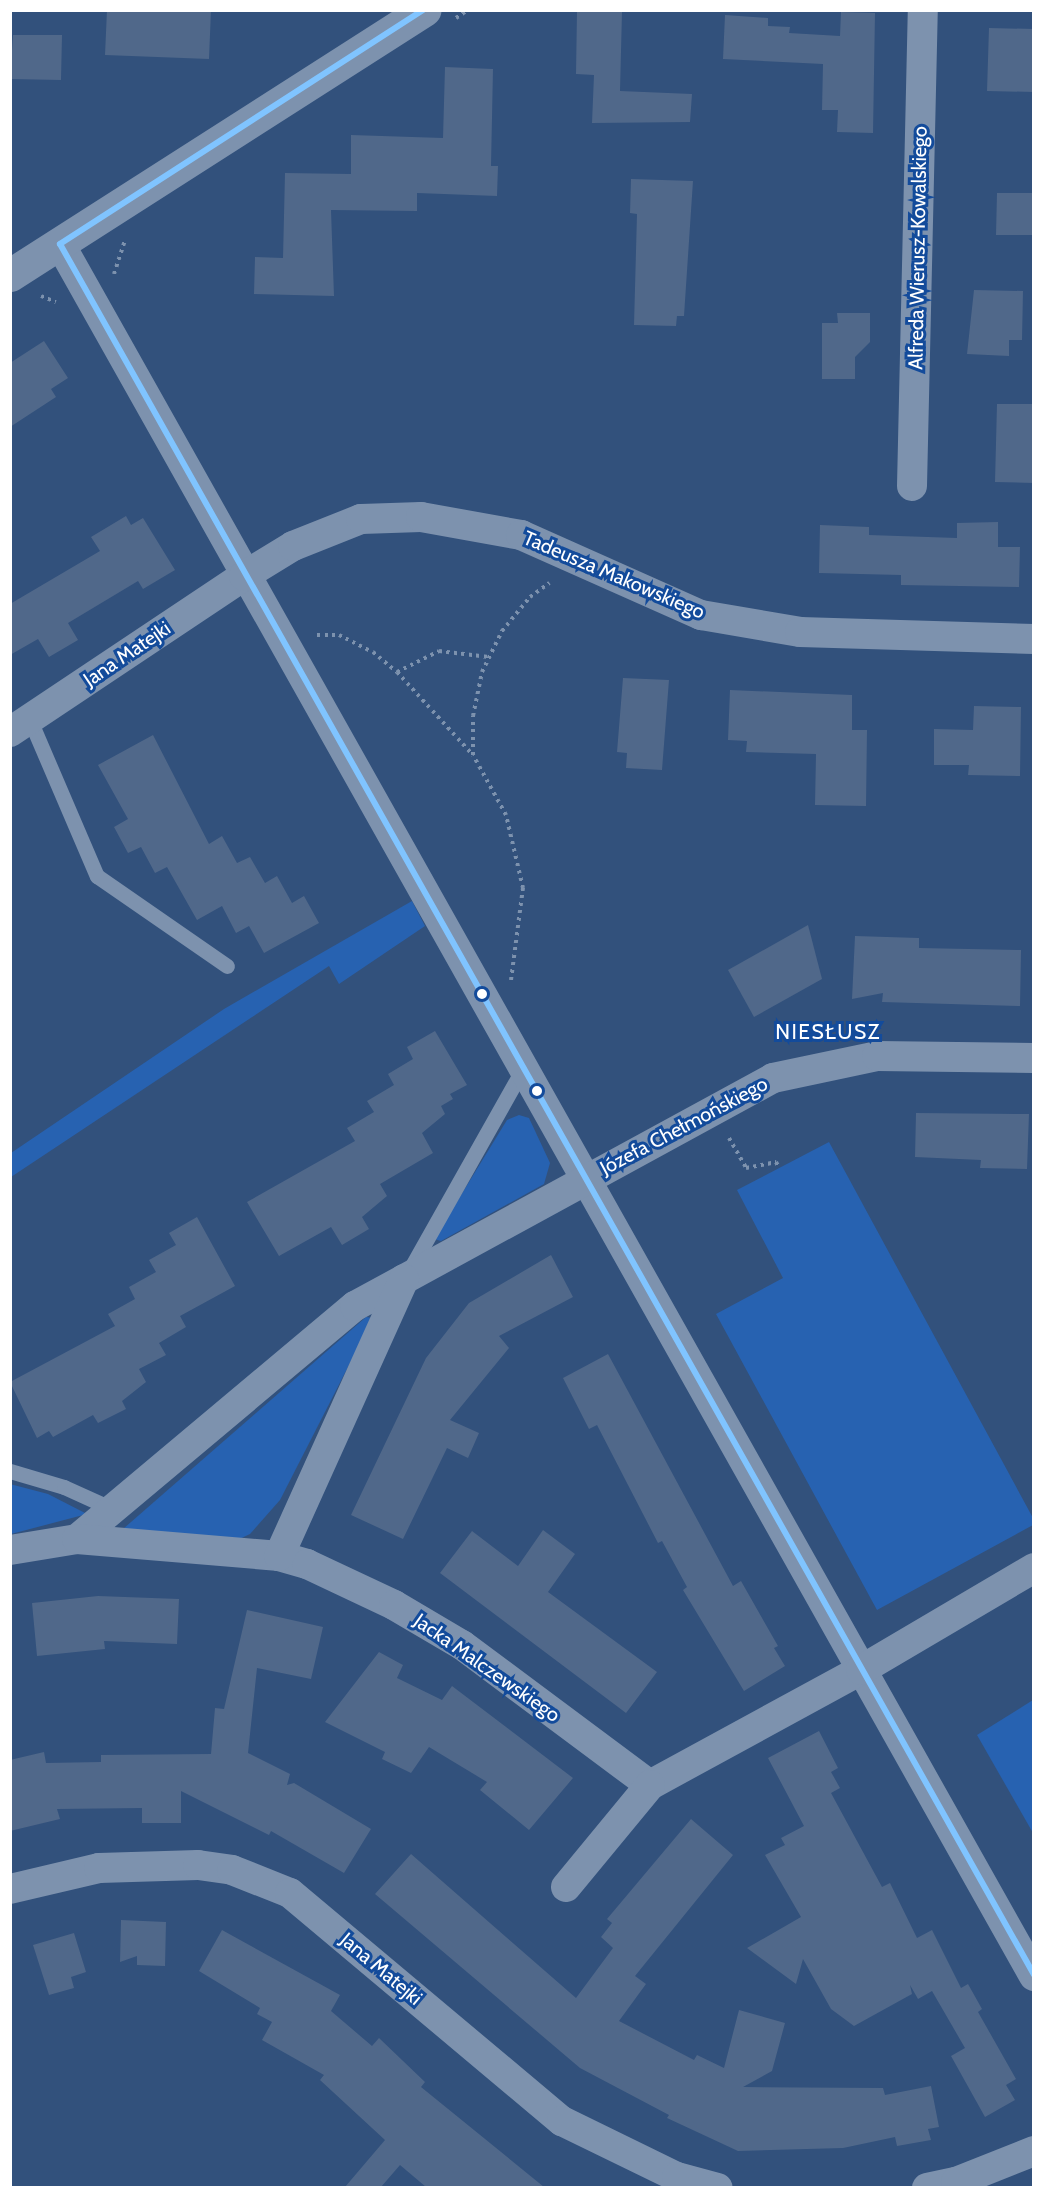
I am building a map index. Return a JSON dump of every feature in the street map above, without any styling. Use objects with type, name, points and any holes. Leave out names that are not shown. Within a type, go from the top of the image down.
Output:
[{"type":"street","points":[[10,275],[424,10]]},
{"type":"street","name":"Alfreda Wierusz-Kowalskiego","points":[[912,486],[923,10]]},
{"type":"street","points":[[60,244],[244,576],[1034,1976]]},
{"type":"street","name":"Tadeusza Makowskiego","points":[[244,576],[293,546],[361,519],[421,517],[521,535],[700,615],[800,632],[1034,639]]},
{"type":"street","name":"Jana Matejki","points":[[20,726],[244,576]]},
{"type":"street","name":"Józefa Chełmońskiego","points":[[585,1179],[773,1078],[877,1056],[1034,1058]]},
{"type":"street","name":"Jacka Malczewskiego","points":[[77,1539],[115,1510],[355,1306],[585,1179]]},
{"type":"street","points":[[279,1556],[404,1279]]},
{"type":"street","name":"Jacka Malczewskiego","points":[[10,1550],[77,1539],[279,1556],[394,1605],[462,1645],[650,1785]]},
{"type":"street","points":[[566,1887],[650,1785],[861,1670],[1034,1568]]},
{"type":"street","name":"Jana Matejki","points":[[10,1888],[99,1868],[198,1865],[232,1870],[290,1893],[562,2121],[644,2163],[718,2187]]},
{"type":"street","points":[[927,2187],[956,2182],[1034,2151]]},
{"type":"lane","points":[[20,726],[97,876],[227,966]]},
{"type":"lane","points":[[404,1279],[523,1069]]},
{"type":"lane","points":[[10,1470],[64,1487],[115,1510]]},
{"type":"path","points":[[473,755],[472,716],[489,657],[502,631],[530,597],[557,577]]},
{"type":"path","points":[[310,634],[339,635],[397,672],[473,755],[506,815],[523,888],[508,988]]},
{"type":"path","points":[[397,672],[439,651],[489,657]]},
{"type":"path","points":[[714,1110],[746,1168],[776,1162],[779,1168]]},
{"type":"shaded area","points":[[412,901],[425,926],[339,984],[329,966],[11,1177],[11,1153],[224,1009]]},
{"type":"shaded area","points":[[519,1115],[529,1118],[550,1163],[544,1184],[441,1241],[434,1239],[507,1120]]},
{"type":"shaded area","points":[[829,1142],[1033,1518],[1033,1525],[877,1610],[716,1314],[783,1278],[737,1190]]},
{"type":"shaded area","points":[[366,1317],[373,1318],[280,1500],[250,1534],[229,1544],[123,1529]]},
{"type":"shaded area","points":[[10,1484],[48,1494],[87,1514],[11,1534]]},
{"type":"shaded area","points":[[1033,1700],[1033,1833],[977,1735]]},
{"type":"building","points":[[107,10],[211,10],[209,59],[105,55]]},
{"type":"building","points":[[577,11],[622,12],[620,91],[692,94],[690,122],[592,123],[594,75],[576,74]]},
{"type":"building","points":[[841,12],[875,13],[873,133],[837,132],[838,110],[822,110],[823,64],[723,59],[725,15],[768,18],[768,26],[790,27],[789,33],[840,36]]},
{"type":"building","points":[[989,28],[1034,29],[1034,92],[987,91]]},
{"type":"building","points":[[13,35],[62,35],[61,80],[10,79]]},
{"type":"building","points":[[445,67],[493,69],[491,166],[498,166],[497,196],[417,193],[417,211],[331,210],[334,296],[254,294],[255,257],[283,258],[285,173],[351,174],[351,135],[443,138]]},
{"type":"building","points":[[631,179],[693,181],[684,316],[677,316],[676,326],[634,325],[637,214],[630,213]]},
{"type":"building","points":[[997,193],[1034,193],[1034,235],[996,235]]},
{"type":"building","points":[[974,290],[1023,291],[1022,340],[1009,340],[1009,356],[967,354]]},
{"type":"building","points":[[837,313],[870,313],[870,342],[855,357],[855,379],[822,379],[822,323],[838,323]]},
{"type":"building","points":[[44,341],[68,378],[51,389],[56,397],[10,427],[10,363]]},
{"type":"building","points":[[997,404],[1034,404],[1034,483],[995,482]]},
{"type":"building","points":[[126,516],[131,525],[143,518],[175,570],[143,589],[138,581],[68,623],[78,640],[49,657],[38,639],[10,655],[10,604],[100,551],[91,537]]},
{"type":"building","points":[[998,522],[998,547],[1020,547],[1019,587],[901,585],[901,575],[819,573],[820,525],[869,527],[869,535],[957,538],[957,523]]},
{"type":"building","points":[[623,678],[669,680],[662,770],[626,768],[627,753],[617,752]]},
{"type":"building","points":[[730,690],[852,695],[852,730],[867,730],[866,806],[815,805],[816,754],[746,752],[747,741],[728,740]]},
{"type":"building","points":[[974,706],[1021,707],[1020,776],[968,775],[969,765],[934,765],[934,729],[973,730]]},
{"type":"building","points":[[153,735],[209,844],[222,836],[237,863],[250,857],[265,883],[277,876],[292,903],[304,896],[319,923],[264,953],[249,926],[236,933],[222,906],[197,920],[167,867],[155,873],[141,847],[128,853],[114,827],[128,819],[98,765]]},
{"type":"building","points":[[808,925],[822,979],[754,1017],[728,970]]},
{"type":"building","points":[[855,936],[919,938],[919,948],[1021,950],[1020,1006],[882,1002],[883,993],[852,999]]},
{"type":"building","points":[[435,1031],[467,1085],[450,1094],[453,1099],[441,1106],[445,1114],[422,1133],[433,1153],[380,1184],[387,1196],[362,1217],[369,1229],[342,1245],[331,1227],[279,1256],[247,1202],[355,1141],[347,1128],[374,1112],[367,1101],[394,1085],[388,1074],[413,1059],[407,1047]]},
{"type":"building","points":[[916,1113],[1029,1114],[1027,1169],[980,1168],[981,1160],[915,1157]]},
{"type":"building","points":[[197,1217],[235,1286],[180,1316],[186,1327],[159,1343],[166,1355],[139,1369],[146,1382],[122,1401],[126,1409],[98,1423],[93,1415],[53,1437],[49,1431],[37,1438],[10,1382],[115,1326],[108,1314],[135,1299],[129,1287],[156,1272],[149,1260],[176,1245],[169,1233]]},
{"type":"building","points":[[551,1255],[573,1297],[499,1336],[509,1348],[450,1420],[479,1433],[468,1458],[447,1448],[403,1539],[351,1515],[426,1358],[469,1303]]},
{"type":"building","points":[[608,1354],[733,1586],[741,1581],[778,1646],[774,1648],[785,1666],[744,1691],[683,1590],[687,1587],[662,1541],[658,1543],[597,1425],[589,1429],[563,1378]]},
{"type":"building","points":[[543,1530],[575,1554],[548,1592],[657,1672],[626,1713],[440,1573],[472,1531],[518,1566]]},
{"type":"building","points":[[98,1596],[179,1599],[177,1644],[104,1641],[105,1649],[37,1656],[32,1603]]},
{"type":"building","points":[[247,1610],[323,1627],[311,1679],[257,1668],[248,1753],[290,1774],[287,1785],[294,1783],[371,1829],[344,1873],[271,1831],[269,1835],[181,1791],[181,1823],[142,1823],[142,1808],[57,1809],[60,1819],[10,1831],[10,1760],[44,1752],[46,1763],[101,1762],[101,1755],[211,1754],[215,1708],[224,1709]]},
{"type":"building","points":[[379,1652],[403,1665],[397,1678],[442,1700],[452,1686],[573,1778],[529,1830],[480,1790],[487,1782],[429,1747],[411,1773],[382,1759],[385,1752],[325,1722]]},
{"type":"building","points":[[819,1731],[838,1768],[831,1772],[840,1788],[831,1793],[882,1887],[890,1883],[917,1938],[932,1930],[961,1988],[968,1984],[982,2009],[978,2012],[1016,2079],[1006,2085],[1015,2100],[985,2117],[951,2056],[965,2048],[932,1991],[918,1999],[910,1985],[912,1994],[854,2026],[831,2009],[803,1959],[796,1984],[747,1948],[801,1917],[765,1855],[785,1845],[781,1838],[804,1826],[768,1758]]},
{"type":"building","points":[[691,1819],[733,1855],[635,1976],[646,1984],[619,2021],[694,2060],[697,2055],[724,2068],[739,2010],[785,2023],[772,2071],[743,2087],[883,2088],[885,2095],[931,2086],[939,2127],[928,2129],[931,2140],[897,2146],[895,2137],[843,2148],[738,2151],[667,2118],[669,2115],[580,2068],[375,1894],[411,1854],[576,1998],[613,1948],[601,1937],[612,1923],[607,1919]]},
{"type":"building","points":[[121,1920],[166,1922],[165,1966],[137,1965],[137,1956],[120,1962]]},
{"type":"building","points":[[222,1930],[340,1995],[331,2011],[372,2046],[379,2038],[425,2082],[421,2087],[544,2187],[426,2187],[400,2165],[381,2187],[345,2187],[385,2140],[320,2080],[324,2075],[262,2040],[272,2022],[257,2014],[260,2008],[199,1971]]},
{"type":"building","points":[[74,1933],[86,1972],[71,1977],[74,1988],[49,1995],[33,1945]]},
{"type":"transit line","points":[[423,10],[60,244],[1034,1975]]},
{"type":"district","name":"NIESŁUSZ","points":[[828,1032]]}]
